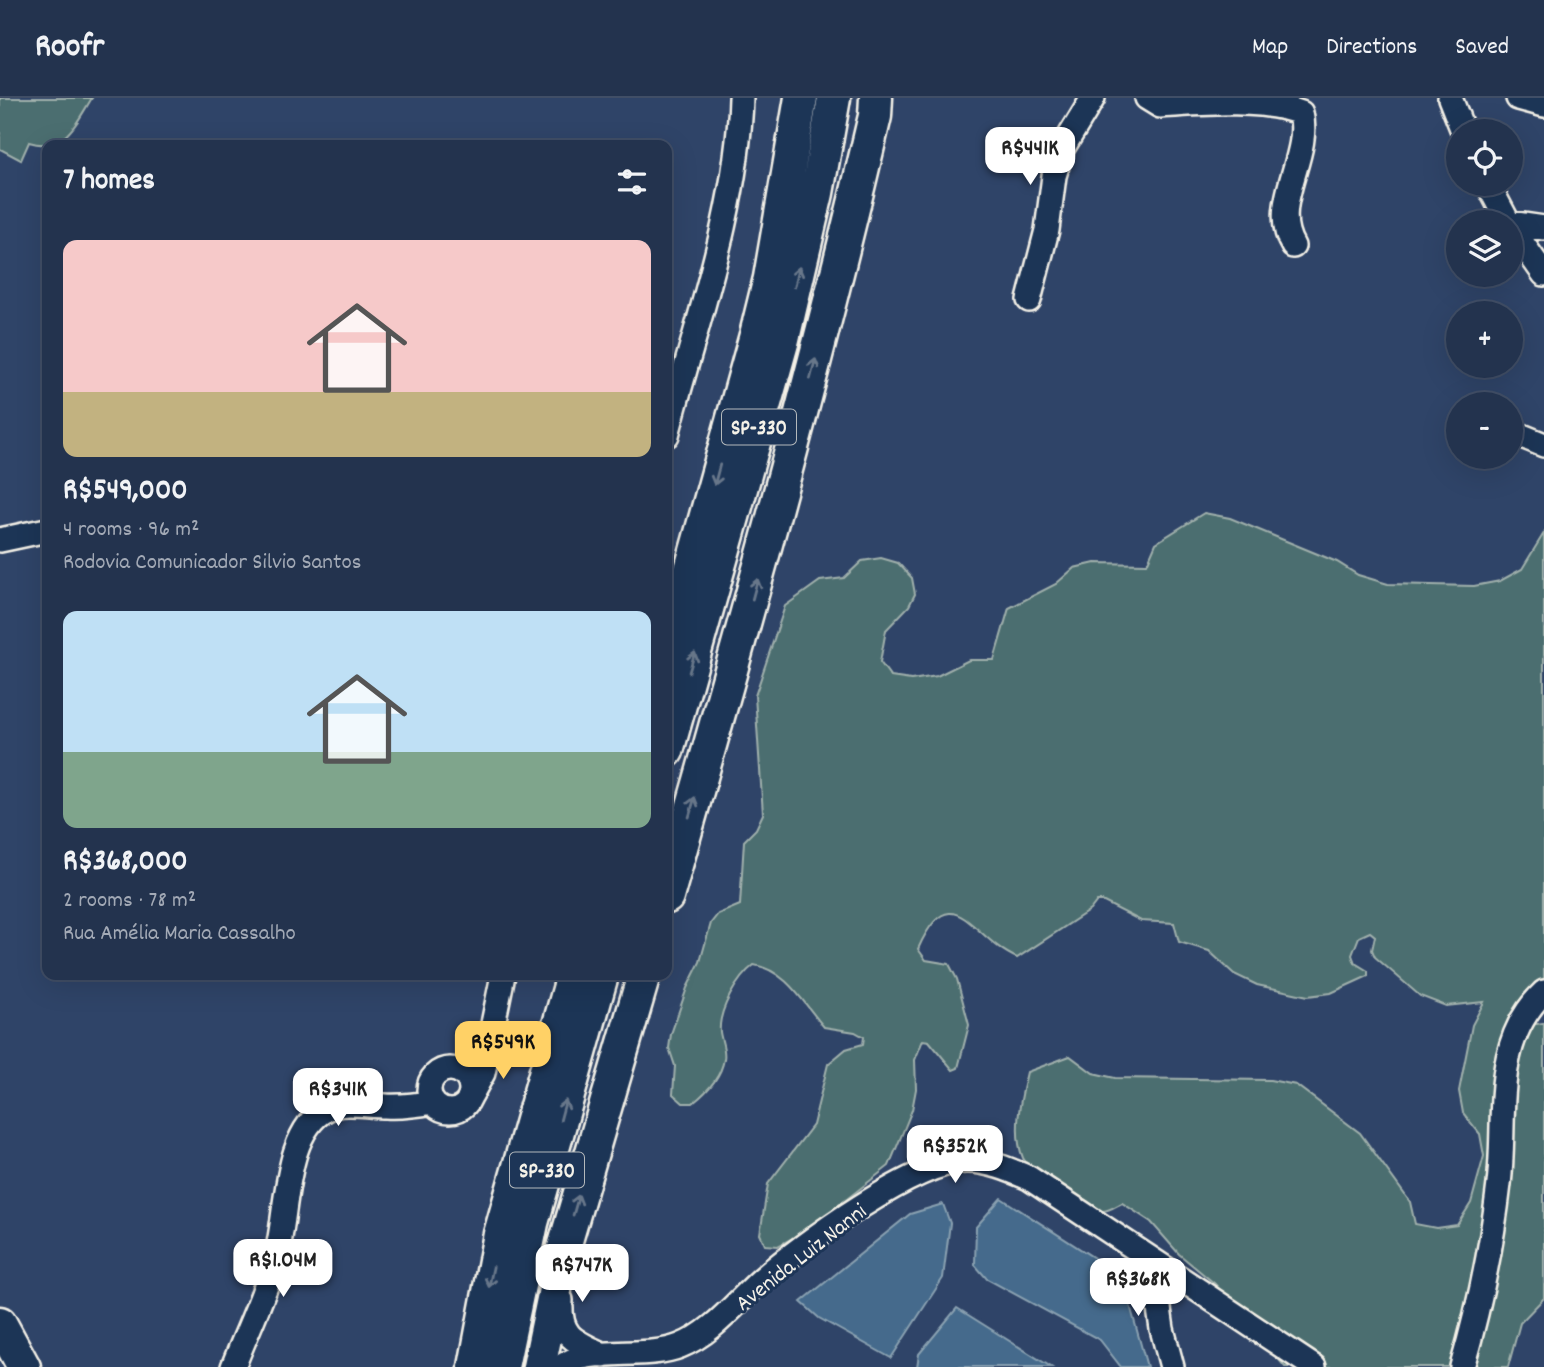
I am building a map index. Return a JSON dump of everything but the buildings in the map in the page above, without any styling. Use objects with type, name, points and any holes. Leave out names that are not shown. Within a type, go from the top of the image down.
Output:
[{"type":"highway","points":[[780,98],[784,144],[781,216]]},
{"type":"highway","name":"SP-330","points":[[672,638],[756,335],[781,216],[801,98]]},
{"type":"highway","name":"SP-330","points":[[672,733],[782,343],[817,193],[834,98]]},
{"type":"highway","points":[[672,880],[750,608],[834,292],[877,104]]},
{"type":"highway","name":"SP-330","points":[[474,1367],[500,1234],[572,980]]},
{"type":"highway","name":"SP-330","points":[[502,1367],[532,1223],[601,980]]},
{"type":"highway","points":[[539,1367],[563,1251],[643,980]]},
{"type":"highway","points":[[0,1323],[24,1367]]},
{"type":"street","points":[[672,416],[736,163],[741,98]]},
{"type":"street","points":[[1029,300],[1047,230],[1054,176],[1062,149],[1093,98]]},
{"type":"street","points":[[1147,98],[1160,106],[1259,99],[1288,104],[1301,113],[1305,130],[1284,219],[1286,236],[1293,246]]},
{"type":"street","points":[[1450,98],[1458,119]]},
{"type":"street","points":[[1518,98],[1544,105]]},
{"type":"street","points":[[1523,226],[1544,228]]},
{"type":"street","points":[[1523,244],[1544,274]]},
{"type":"street","points":[[1523,436],[1544,445]]},
{"type":"street","points":[[0,540],[42,531]]},
{"type":"street","points":[[471,1095],[466,1075],[453,1069],[446,1069],[434,1077],[429,1089],[433,1102],[444,1110],[457,1109],[471,1095],[483,1073],[502,980]]},
{"type":"street","points":[[1462,1367],[1473,1328],[1499,1183],[1503,1075],[1518,1029],[1544,992]]},
{"type":"street","points":[[453,1069],[487,1047]]},
{"type":"street","points":[[233,1367],[276,1256],[287,1184],[302,1135],[313,1119],[328,1108],[348,1103],[412,1106],[433,1102]]},
{"type":"street","name":"Avenida Luiz Nanni","points":[[561,1367],[580,1358],[652,1353],[680,1347],[707,1331],[764,1277],[887,1191],[934,1167],[967,1160],[1002,1167],[1029,1178],[1314,1367]]},
{"type":"street","points":[[563,1251],[560,1313],[562,1328],[569,1336],[606,1356]]},
{"type":"street","points":[[1153,1260],[1162,1329],[1172,1367]]},
{"type":"green space","points":[[0,98],[92,98],[74,127],[60,140],[42,140],[42,144],[29,142],[21,160],[0,149]]},
{"type":"green space","points":[[1204,513],[1230,518],[1337,562],[1358,575],[1388,584],[1474,586],[1500,581],[1522,569],[1544,533],[1544,988],[1515,1027],[1544,1023],[1544,1298],[1520,1323],[1508,1367],[1285,1367],[1215,1284],[1179,1254],[1151,1222],[1122,1203],[1103,1211],[1084,1205],[1036,1173],[1023,1158],[1018,1126],[1027,1072],[1070,1056],[1093,1073],[1115,1078],[1270,1080],[1296,1085],[1360,1133],[1410,1202],[1415,1224],[1436,1228],[1457,1225],[1471,1203],[1484,1156],[1480,1134],[1463,1113],[1459,1091],[1472,1025],[1484,1002],[1446,1006],[1420,996],[1375,957],[1372,950],[1375,936],[1370,932],[1359,937],[1352,955],[1355,963],[1368,971],[1368,976],[1331,993],[1308,996],[1257,985],[1234,974],[1209,951],[1179,942],[1174,923],[1141,921],[1102,901],[1097,901],[1090,910],[1017,958],[1001,949],[963,918],[952,913],[941,916],[930,927],[918,949],[926,960],[949,964],[957,979],[969,1025],[958,1068],[953,1070],[929,1041],[923,1040],[915,1060],[916,1089],[912,1110],[889,1166],[806,1231],[778,1246],[765,1245],[760,1234],[768,1184],[813,1125],[828,1064],[846,1049],[863,1044],[864,1037],[855,1032],[824,1027],[785,981],[765,968],[754,965],[736,986],[722,1014],[720,1032],[724,1056],[717,1078],[693,1103],[683,1103],[673,1094],[675,1066],[669,1048],[671,1034],[687,988],[700,962],[711,923],[718,914],[740,905],[744,841],[756,829],[763,814],[755,696],[785,606],[820,581],[844,578],[862,561],[881,558],[898,563],[912,578],[915,594],[909,606],[886,630],[880,662],[891,677],[911,680],[937,676],[969,660],[994,660],[1009,608],[1056,584],[1074,568],[1095,563],[1147,564],[1156,543]]},
{"type":"water","points":[[1001,1198],[1122,1276],[1147,1367],[1121,1367],[1100,1340],[987,1279],[975,1265],[976,1227]]},
{"type":"water","points":[[943,1204],[950,1223],[943,1278],[891,1358],[819,1318],[801,1302],[910,1214]]},
{"type":"water","points":[[957,1308],[1051,1367],[917,1367],[919,1354]]}]
